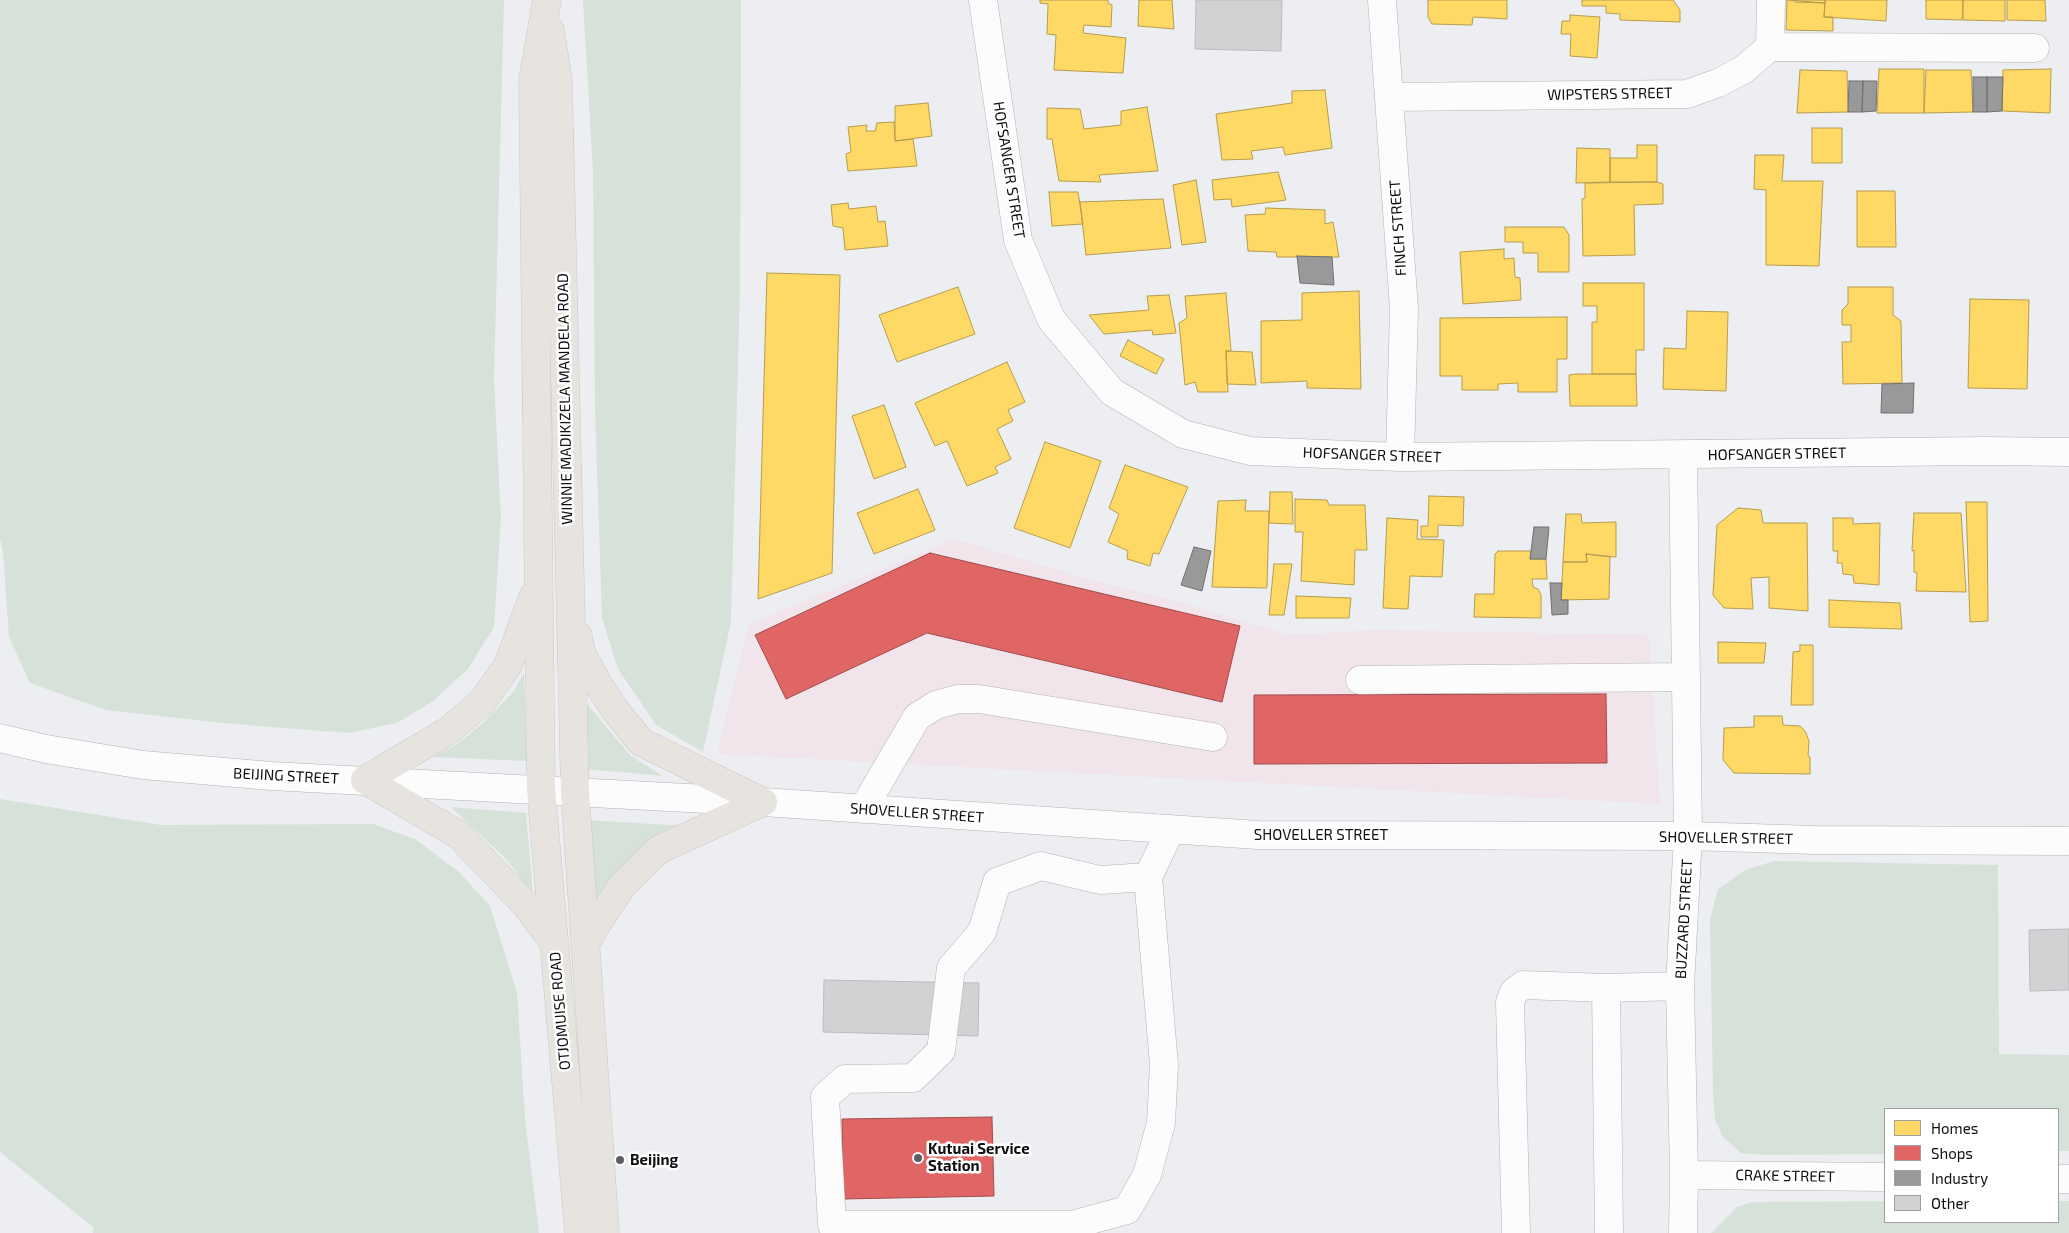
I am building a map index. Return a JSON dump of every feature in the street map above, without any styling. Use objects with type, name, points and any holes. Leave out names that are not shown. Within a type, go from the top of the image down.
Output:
[{"type":"main road","name":"WINNIE MADIKIZELA MANDELA ROAD","points":[[541,789],[533,80],[547,3]]},
{"type":"main road","name":"WINNIE MADIKIZELA MANDELA ROAD","points":[[547,3],[558,81],[574,792]]},
{"type":"main road","points":[[539,581],[508,665],[482,702],[448,731],[364,780],[459,835],[525,904],[554,942]]},
{"type":"main road","points":[[569,601],[581,652],[615,710],[641,742],[763,802]]},
{"type":"main road","name":"OTJOMUISE ROAD","points":[[541,789],[579,1233]]},
{"type":"main road","name":"OTJOMUISE ROAD","points":[[574,792],[605,1233]]},
{"type":"main road","points":[[585,945],[622,886],[658,850],[763,802]]},
{"type":"street","name":"HOFSANGER STREET","points":[[983,0],[1018,240],[1051,319],[1112,392],[1183,434],[1250,450],[1400,457],[1987,450],[2069,452]]},
{"type":"street","name":"FINCH STREET","points":[[1382,0],[1404,309],[1400,457]]},
{"type":"street","points":[[1771,0],[1770,47],[2035,48]]},
{"type":"street","name":"WIPSTERS STREET","points":[[1390,96],[1687,94],[1718,83],[1743,70],[1770,47]]},
{"type":"street","name":"BUZZARD STREET","points":[[1683,455],[1688,836],[1680,986],[1684,1175],[1683,1233]]},
{"type":"street","points":[[1360,680],[1686,677]]},
{"type":"street","points":[[863,809],[917,717],[936,705],[958,699],[979,699],[1213,737]]},
{"type":"street","name":"BEIJING STREET","points":[[0,738],[46,749],[142,765],[271,776],[574,792]]},
{"type":"street","name":"SHOVELLER STREET","points":[[574,792],[763,802],[1258,835],[1688,836],[1815,840],[2069,841]]},
{"type":"street","points":[[1148,877],[1100,880],[1041,866],[997,882],[982,932],[951,968],[941,1051],[913,1078],[845,1079],[825,1097],[827,1229],[1072,1225],[1127,1210],[1147,1175],[1161,1123],[1164,1065],[1148,877],[1171,829]]},
{"type":"street","points":[[1516,1233],[1510,1002],[1514,992],[1523,985],[1606,988],[1680,986]]},
{"type":"street","points":[[1606,988],[1609,1233]]},
{"type":"street","name":"CRAKE STREET","points":[[1684,1175],[1884,1177]]},
{"type":"shaded area","points":[[0,0],[504,0],[494,379],[501,518],[494,627],[468,669],[433,701],[397,723],[349,733],[233,724],[106,710],[30,683],[9,637],[3,552],[0,539]]},
{"type":"shaded area","points":[[583,0],[741,0],[740,290],[731,622],[703,752],[656,725],[618,669],[602,618],[595,410],[593,172]]},
{"type":"shaded area","points":[[955,539],[1085,578],[1176,601],[1290,635],[1377,630],[1649,635],[1660,804],[717,754],[749,624]]},
{"type":"shaded area","points":[[524,673],[527,761],[433,757],[457,744],[483,723],[513,692]]},
{"type":"shaded area","points":[[587,704],[631,756],[663,776],[583,769]]},
{"type":"shaded area","points":[[0,799],[161,825],[373,824],[415,839],[459,872],[490,906],[517,992],[525,1119],[539,1233],[93,1233],[93,1227],[0,1152]]},
{"type":"shaded area","points":[[451,807],[526,813],[534,906],[518,874],[505,858]]},
{"type":"shaded area","points":[[585,820],[687,826],[641,850],[630,858],[612,876],[587,911]]},
{"type":"shaded area","points":[[1774,861],[1998,865],[1999,1054],[2069,1055],[2069,1151],[2059,1151],[2059,1108],[1884,1108],[1884,1154],[1766,1155],[1741,1153],[1723,1137],[1715,1120],[1710,919],[1718,889],[1745,870]]},
{"type":"shaded area","points":[[1884,1201],[1884,1223],[2059,1223],[2059,1201],[2069,1201],[2069,1233],[1711,1233],[1737,1207],[1752,1202]]},
{"type":"building: Homes","points":[[1040,0],[1108,0],[1108,3],[1112,5],[1111,27],[1084,25],[1083,33],[1126,38],[1123,73],[1054,70],[1056,35],[1047,34],[1048,4],[1040,3]]},
{"type":"building: Homes","points":[[1139,0],[1172,0],[1174,29],[1138,26]]},
{"type":"building: Homes","points":[[1428,0],[1507,0],[1507,19],[1473,17],[1472,25],[1432,24],[1428,17]]},
{"type":"building: Homes","points":[[1582,0],[1673,0],[1680,10],[1680,22],[1620,20],[1620,14],[1606,13],[1606,6],[1582,6]]},
{"type":"building: Homes","points":[[1787,0],[1825,3],[1824,17],[1833,17],[1833,31],[1786,30]]},
{"type":"building: Homes","points":[[1795,0],[1825,0],[1825,3],[1795,2]]},
{"type":"building: Homes","points":[[1825,0],[1887,0],[1886,21],[1824,17]]},
{"type":"building: Homes","points":[[1926,0],[1963,0],[1962,20],[1926,19]]},
{"type":"building: Homes","points":[[1963,0],[2005,0],[2005,21],[1963,20]]},
{"type":"building: Homes","points":[[2007,0],[2045,0],[2046,21],[2007,20]]},
{"type":"building: Homes","points":[[1570,15],[1600,17],[1597,58],[1570,56],[1571,34],[1561,34],[1562,21],[1570,21]]},
{"type":"building: Homes","points":[[1879,69],[1924,69],[1924,113],[1877,113]]},
{"type":"building: Homes","points":[[2051,69],[2050,113],[2002,111],[2003,70]]},
{"type":"building: Homes","points":[[1800,70],[1847,71],[1848,112],[1797,113]]},
{"type":"building: Homes","points":[[1926,70],[1971,70],[1973,112],[1924,113]]},
{"type":"building: Homes","points":[[1325,90],[1332,148],[1285,155],[1283,147],[1251,151],[1253,159],[1222,160],[1216,114],[1292,103],[1292,91]]},
{"type":"building: Homes","points":[[928,103],[932,136],[895,141],[895,106]]},
{"type":"building: Homes","points":[[1147,107],[1158,171],[1099,175],[1101,182],[1059,181],[1052,139],[1047,139],[1047,108],[1080,109],[1084,129],[1121,125],[1121,111]]},
{"type":"building: Homes","points":[[894,122],[895,141],[913,139],[917,166],[848,171],[846,154],[851,152],[848,127],[867,125],[866,131],[875,131],[877,123]]},
{"type":"building: Homes","points":[[1812,128],[1842,128],[1842,163],[1812,163]]},
{"type":"building: Homes","points":[[1637,145],[1657,145],[1657,182],[1610,182],[1610,158],[1637,158]]},
{"type":"building: Homes","points":[[1577,148],[1610,149],[1610,182],[1576,183]]},
{"type":"building: Homes","points":[[1755,155],[1784,155],[1782,181],[1823,181],[1819,266],[1766,265],[1766,190],[1754,189]]},
{"type":"building: Homes","points":[[1278,172],[1286,200],[1232,207],[1231,199],[1214,200],[1212,180]]},
{"type":"building: Homes","points":[[1196,180],[1206,242],[1182,245],[1173,185]]},
{"type":"building: Homes","points":[[1657,182],[1663,184],[1663,204],[1634,205],[1635,255],[1583,256],[1582,199],[1585,198],[1585,183]]},
{"type":"building: Homes","points":[[1857,191],[1895,191],[1896,247],[1857,247]]},
{"type":"building: Homes","points":[[1049,192],[1078,192],[1083,224],[1052,226]]},
{"type":"building: Homes","points":[[1163,199],[1171,248],[1086,255],[1080,202]]},
{"type":"building: Homes","points":[[848,203],[849,209],[876,206],[878,222],[885,221],[888,246],[845,250],[843,228],[833,226],[831,205]]},
{"type":"building: Homes","points":[[1266,208],[1325,210],[1325,224],[1333,222],[1339,257],[1277,257],[1276,252],[1248,251],[1245,215],[1265,214]]},
{"type":"building: Homes","points":[[1505,227],[1564,227],[1569,235],[1569,272],[1538,272],[1538,253],[1523,253],[1523,242],[1505,242]]},
{"type":"building: Homes","points":[[1504,249],[1504,259],[1514,258],[1515,277],[1520,278],[1521,300],[1463,304],[1460,252]]},
{"type":"building: Homes","points":[[767,273],[840,275],[832,573],[758,599]]},
{"type":"building: Homes","points":[[1583,283],[1644,283],[1644,350],[1636,350],[1636,374],[1592,374],[1592,322],[1597,322],[1597,306],[1583,306]]},
{"type":"building: Homes","points":[[958,287],[975,334],[897,362],[879,315]]},
{"type":"building: Homes","points":[[1848,287],[1893,287],[1893,315],[1901,321],[1902,383],[1843,384],[1842,342],[1851,342],[1851,325],[1842,325],[1842,310],[1848,304]]},
{"type":"building: Homes","points":[[1359,291],[1361,389],[1307,388],[1307,381],[1261,383],[1261,321],[1302,320],[1302,293]]},
{"type":"building: Homes","points":[[1226,293],[1231,351],[1226,351],[1228,392],[1198,392],[1195,382],[1185,385],[1179,323],[1187,318],[1185,296]]},
{"type":"building: Homes","points":[[1169,295],[1176,333],[1153,335],[1152,330],[1104,334],[1089,315],[1149,310],[1147,296]]},
{"type":"building: Homes","points":[[1970,299],[2029,300],[2027,389],[1968,388]]},
{"type":"building: Homes","points":[[1687,311],[1728,312],[1726,391],[1663,389],[1664,348],[1686,349]]},
{"type":"building: Homes","points":[[1567,317],[1567,359],[1557,359],[1557,392],[1518,392],[1518,383],[1498,384],[1498,390],[1462,390],[1462,376],[1440,376],[1440,318]]},
{"type":"building: Homes","points":[[1128,340],[1164,359],[1156,374],[1120,356]]},
{"type":"building: Homes","points":[[1226,351],[1252,352],[1256,385],[1227,384]]},
{"type":"building: Homes","points":[[1007,362],[1025,402],[1008,410],[1013,421],[997,429],[1011,459],[995,467],[998,473],[967,486],[947,441],[935,446],[915,403]]},
{"type":"building: Homes","points":[[1636,374],[1637,406],[1570,406],[1569,375]]},
{"type":"building: Homes","points":[[884,405],[906,467],[874,479],[852,416]]},
{"type":"building: Homes","points":[[1045,442],[1101,461],[1070,548],[1014,528]]},
{"type":"building: Homes","points":[[1125,465],[1188,487],[1159,554],[1153,553],[1150,566],[1127,559],[1128,551],[1108,542],[1119,514],[1109,508]]},
{"type":"building: Homes","points":[[918,489],[935,530],[874,554],[857,513]]},
{"type":"building: Homes","points":[[1270,492],[1292,492],[1293,524],[1269,523]]},
{"type":"building: Homes","points":[[1429,496],[1464,497],[1463,526],[1438,525],[1438,537],[1421,537],[1421,526],[1428,526]]},
{"type":"building: Homes","points":[[1295,499],[1327,500],[1329,505],[1365,505],[1367,550],[1355,550],[1354,585],[1301,581],[1303,532],[1295,532]]},
{"type":"building: Homes","points":[[1246,500],[1245,511],[1269,511],[1267,588],[1212,587],[1218,501]]},
{"type":"building: Homes","points":[[1966,502],[1987,502],[1988,621],[1970,622]]},
{"type":"building: Homes","points":[[1738,508],[1761,510],[1763,523],[1807,523],[1808,611],[1769,608],[1769,577],[1751,578],[1753,609],[1724,608],[1713,595],[1717,525]]},
{"type":"building: Homes","points":[[1914,513],[1961,513],[1966,592],[1916,591],[1917,573],[1914,572],[1914,550],[1912,551]]},
{"type":"building: Homes","points":[[1566,514],[1581,514],[1582,523],[1616,522],[1616,557],[1586,554],[1587,562],[1563,562]]},
{"type":"building: Homes","points":[[1387,518],[1418,520],[1417,539],[1444,540],[1442,577],[1410,576],[1408,609],[1383,608]]},
{"type":"building: Homes","points":[[1833,518],[1853,518],[1853,524],[1880,523],[1879,585],[1854,583],[1853,575],[1843,574],[1842,563],[1837,563],[1838,551],[1833,551]]},
{"type":"building: Homes","points":[[1498,551],[1531,551],[1530,559],[1546,559],[1547,579],[1532,579],[1533,587],[1538,589],[1541,595],[1541,618],[1474,617],[1475,594],[1494,594],[1495,554]]},
{"type":"building: Homes","points":[[1586,554],[1610,557],[1609,599],[1561,600],[1563,562],[1587,562]]},
{"type":"building: Homes","points":[[1274,564],[1292,564],[1284,615],[1269,615]]},
{"type":"building: Homes","points":[[1296,596],[1351,598],[1349,618],[1296,618]]},
{"type":"building: Homes","points":[[1829,600],[1900,603],[1902,629],[1829,627]]},
{"type":"building: Homes","points":[[1718,642],[1766,643],[1764,663],[1718,663]]},
{"type":"building: Homes","points":[[1800,645],[1813,645],[1813,705],[1791,705],[1793,652],[1800,651]]},
{"type":"building: Homes","points":[[1754,716],[1782,716],[1783,725],[1800,726],[1805,731],[1809,741],[1810,774],[1734,773],[1723,760],[1724,728],[1754,727]]},
{"type":"building: Shops","points":[[930,553],[1240,626],[1222,702],[927,633],[786,699],[755,635]]},
{"type":"building: Shops","points":[[1606,694],[1607,763],[1254,764],[1254,695]]},
{"type":"building: Shops","name":"Kutuai Service Station","points":[[992,1117],[994,1196],[843,1199],[842,1119]]},
{"type":"building: Industry","points":[[1973,77],[1987,77],[1987,112],[1973,112]]},
{"type":"building: Industry","points":[[1987,77],[2003,77],[2002,111],[1987,112]]},
{"type":"building: Industry","points":[[1849,81],[1863,81],[1862,112],[1848,112]]},
{"type":"building: Industry","points":[[1863,81],[1877,81],[1876,111],[1862,112]]},
{"type":"building: Industry","points":[[1297,256],[1332,257],[1334,285],[1300,283]]},
{"type":"building: Industry","points":[[1914,383],[1913,413],[1881,413],[1882,384]]},
{"type":"building: Industry","points":[[1534,527],[1549,527],[1546,559],[1530,559]]},
{"type":"building: Industry","points":[[1194,547],[1211,551],[1202,591],[1181,585]]},
{"type":"building: Industry","points":[[1550,583],[1562,583],[1561,600],[1568,600],[1568,614],[1552,615]]},
{"type":"building: Other","points":[[1196,0],[1282,0],[1281,51],[1195,49]]},
{"type":"building: Other","points":[[2069,929],[2069,990],[2030,991],[2029,930]]},
{"type":"building: Other","points":[[824,980],[979,983],[978,1036],[823,1032]]},
{"type":"place","name":"Kutuai Service Station","points":[[918,1158]]},
{"type":"place","name":"Beijing","points":[[620,1160]]}]
